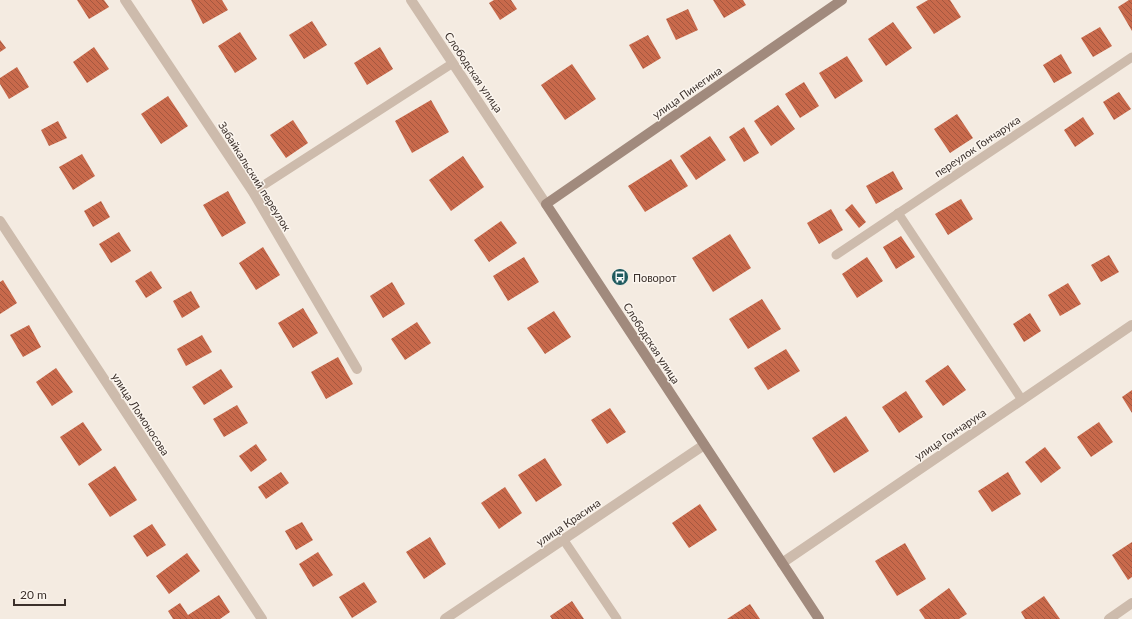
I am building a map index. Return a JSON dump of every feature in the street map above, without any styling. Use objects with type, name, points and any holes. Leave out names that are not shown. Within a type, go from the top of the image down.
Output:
[{"type":"street","name":"Забайкальский переулок","points":[[125,0],[254,192],[357,369]]},
{"type":"street","name":"Слободская улица","points":[[411,0],[819,619]]},
{"type":"street","name":"улица Пинегина","points":[[546,204],[842,0]]},
{"type":"street","name":"улица Ломоносова","points":[[0,222],[262,619]]},
{"type":"street","name":"улица Гончарука","points":[[782,563],[1132,325]]},
{"type":"street","name":"улица Красина","points":[[445,619],[704,445]]},
{"type":"street","points":[[1109,619],[1132,603]]},
{"type":"lane","name":"переулок Гончарука","points":[[836,256],[1132,57]]},
{"type":"lane","points":[[254,192],[453,63]]},
{"type":"lane","points":[[898,213],[1022,400]]},
{"type":"lane","points":[[563,539],[617,619]]},
{"type":"building","points":[[77,0],[104,0],[109,7],[89,19]]},
{"type":"building","points":[[191,0],[222,0],[228,10],[203,24]]},
{"type":"building","points":[[494,0],[511,0],[517,9],[500,20],[489,3]]},
{"type":"building","points":[[713,0],[743,0],[746,5],[724,18]]},
{"type":"building","points":[[928,0],[950,0],[961,17],[934,34],[916,7]]},
{"type":"building","points":[[1129,0],[1132,0],[1132,31],[1118,7]]},
{"type":"building","points":[[688,9],[698,30],[676,40],[666,19]]},
{"type":"building","points":[[312,21],[327,45],[304,59],[289,35]]},
{"type":"building","points":[[893,22],[912,48],[886,66],[868,39]]},
{"type":"building","points":[[1100,27],[1112,46],[1093,57],[1081,38]]},
{"type":"building","points":[[240,32],[257,59],[235,73],[218,46]]},
{"type":"building","points":[[648,35],[661,58],[643,69],[629,45]]},
{"type":"building","points":[[0,40],[6,48],[0,52]]},
{"type":"building","points":[[94,47],[109,69],[87,83],[73,62]]},
{"type":"building","points":[[380,47],[393,69],[367,85],[354,63]]},
{"type":"building","points":[[1061,54],[1072,73],[1054,83],[1043,65]]},
{"type":"building","points":[[847,56],[863,81],[835,99],[819,73]]},
{"type":"building","points":[[572,64],[596,99],[565,120],[541,85]]},
{"type":"building","points":[[17,67],[29,87],[9,99],[0,84],[0,78]]},
{"type":"building","points":[[804,82],[819,106],[800,118],[785,94]]},
{"type":"building","points":[[1119,92],[1131,109],[1114,120],[1103,102]]},
{"type":"building","points":[[168,96],[188,126],[161,144],[141,114]]},
{"type":"building","points":[[431,100],[449,132],[412,153],[395,121]]},
{"type":"building","points":[[778,105],[795,129],[771,146],[754,121]]},
{"type":"building","points":[[957,114],[973,138],[950,153],[934,129]]},
{"type":"building","points":[[1083,117],[1094,134],[1075,147],[1064,130]]},
{"type":"building","points":[[293,120],[308,143],[286,158],[270,135]]},
{"type":"building","points":[[58,121],[67,138],[49,146],[41,130]]},
{"type":"building","points":[[744,127],[759,153],[744,162],[729,137]]},
{"type":"building","points":[[710,136],[726,160],[696,180],[680,156]]},
{"type":"building","points":[[82,154],[95,176],[73,190],[59,167]]},
{"type":"building","points":[[463,156],[484,187],[451,211],[429,180]]},
{"type":"building","points":[[671,159],[688,186],[645,212],[628,186]]},
{"type":"building","points":[[893,171],[903,189],[876,204],[866,186]]},
{"type":"building","points":[[228,191],[246,223],[222,237],[203,205]]},
{"type":"building","points":[[961,199],[973,219],[948,235],[935,214]]},
{"type":"building","points":[[101,201],[110,217],[93,227],[84,211]]},
{"type":"building","points":[[852,204],[866,222],[859,228],[845,210]]},
{"type":"building","points":[[831,209],[843,230],[819,244],[807,223]]},
{"type":"building","points":[[501,221],[517,243],[489,262],[474,240]]},
{"type":"building","points":[[119,232],[131,251],[111,263],[99,244]]},
{"type":"building","points":[[730,234],[751,268],[713,292],[692,258]]},
{"type":"building","points":[[901,236],[915,257],[896,269],[883,247]]},
{"type":"building","points":[[263,247],[280,275],[256,290],[239,263]]},
{"type":"building","points":[[1109,255],[1119,272],[1101,282],[1091,265]]},
{"type":"building","points":[[524,257],[539,282],[508,301],[493,276]]},
{"type":"building","points":[[867,257],[883,281],[857,298],[842,274]]},
{"type":"building","points":[[151,271],[162,288],[146,298],[135,281]]},
{"type":"building","points":[[3,280],[17,303],[0,314],[0,282]]},
{"type":"building","points":[[392,282],[405,304],[383,318],[370,296]]},
{"type":"building","points":[[1068,283],[1081,304],[1060,316],[1048,295]]},
{"type":"building","points":[[191,291],[200,307],[182,318],[173,301]]},
{"type":"building","points":[[762,299],[781,329],[748,349],[729,319]]},
{"type":"building","points":[[303,308],[318,333],[293,348],[278,323]]},
{"type":"building","points":[[554,311],[571,337],[545,354],[527,328]]},
{"type":"building","points":[[1030,313],[1041,331],[1024,342],[1013,324]]},
{"type":"building","points":[[417,322],[431,343],[405,360],[391,339]]},
{"type":"building","points":[[29,325],[41,347],[23,357],[10,335]]},
{"type":"building","points":[[202,335],[212,352],[186,366],[177,349]]},
{"type":"building","points":[[786,349],[800,371],[768,390],[754,368]]},
{"type":"building","points":[[338,357],[353,384],[326,399],[311,372]]},
{"type":"building","points":[[948,365],[966,390],[943,406],[925,381]]},
{"type":"building","points":[[56,368],[73,392],[52,406],[36,382]]},
{"type":"building","points":[[221,369],[233,387],[204,405],[192,387]]},
{"type":"building","points":[[1132,390],[1132,413],[1122,397]]},
{"type":"building","points":[[906,391],[923,417],[899,433],[882,407]]},
{"type":"building","points":[[237,405],[248,423],[224,437],[213,419]]},
{"type":"building","points":[[610,408],[626,432],[607,444],[591,420]]},
{"type":"building","points":[[846,416],[869,451],[834,473],[812,438]]},
{"type":"building","points":[[83,422],[102,450],[79,466],[60,437]]},
{"type":"building","points":[[1099,422],[1113,442],[1091,457],[1077,437]]},
{"type":"building","points":[[256,444],[267,460],[251,472],[239,456]]},
{"type":"building","points":[[1045,447],[1061,468],[1041,483],[1025,462]]},
{"type":"building","points":[[545,458],[562,485],[536,502],[518,475]]},
{"type":"building","points":[[115,466],[137,500],[110,517],[88,484]]},
{"type":"building","points":[[281,472],[289,483],[266,499],[258,487]]},
{"type":"building","points":[[1008,472],[1021,494],[992,512],[978,491]]},
{"type":"building","points":[[505,487],[522,513],[499,529],[481,503]]},
{"type":"building","points":[[700,504],[717,530],[689,548],[672,523]]},
{"type":"building","points":[[302,522],[313,540],[296,550],[285,531]]},
{"type":"building","points":[[152,524],[166,545],[147,557],[133,536]]},
{"type":"building","points":[[430,537],[446,564],[424,579],[406,552]]},
{"type":"building","points":[[1132,542],[1132,577],[1128,580],[1112,555]]},
{"type":"building","points":[[905,543],[926,579],[897,596],[875,561]]},
{"type":"building","points":[[318,552],[333,575],[313,587],[299,564]]},
{"type":"building","points":[[187,553],[200,571],[169,594],[156,576]]},
{"type":"building","points":[[364,582],[377,602],[352,618],[339,597]]},
{"type":"building","points":[[949,588],[967,614],[959,619],[925,619],[919,610]]},
{"type":"building","points":[[219,595],[230,612],[220,619],[173,619],[168,611],[180,603],[188,615]]},
{"type":"building","points":[[1044,596],[1060,619],[1025,619],[1021,612]]},
{"type":"building","points":[[572,601],[584,619],[552,619],[550,616]]},
{"type":"building","points":[[750,604],[760,619],[727,619]]},
{"type":"place","name":"Поворот","points":[[620,277]]}]
